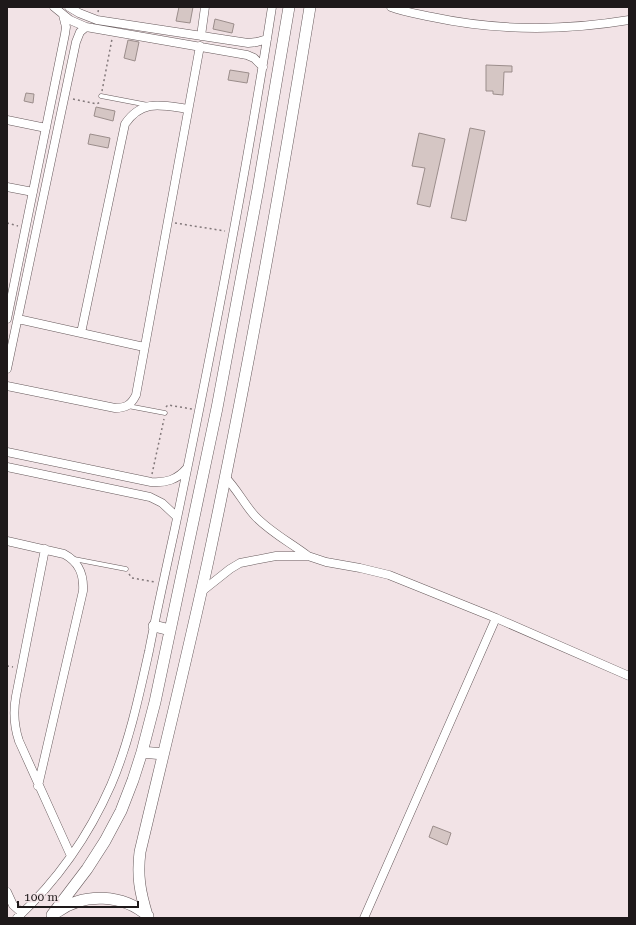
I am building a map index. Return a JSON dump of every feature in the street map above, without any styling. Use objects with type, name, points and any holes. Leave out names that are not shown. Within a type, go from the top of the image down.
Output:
[{"type":"street","points":[[54,7],[63,15],[86,27],[239,53],[250,56],[263,67]]},
{"type":"street","points":[[69,7],[88,17],[115,23],[241,42],[257,42],[267,39]]},
{"type":"street","points":[[201,36],[205,7]]},
{"type":"street","points":[[7,892],[13,906],[20,915],[48,885],[71,856],[93,821],[108,790],[127,742],[140,694],[199,411],[263,67],[272,7]]},
{"type":"street","points":[[50,917],[87,869],[105,841],[121,811],[142,752],[170,630],[224,369],[258,190],[289,7]]},
{"type":"street","points":[[148,916],[140,894],[138,880],[140,852],[201,592],[225,476],[280,191],[310,7]]},
{"type":"street","points":[[391,7],[444,20],[514,28],[572,28],[629,20]]},
{"type":"street","points":[[7,319],[65,34],[66,27],[63,15]]},
{"type":"street","points":[[113,32],[115,23]]},
{"type":"street","points":[[7,370],[77,38],[80,32],[86,27]]},
{"type":"street","points":[[239,53],[241,42]]},
{"type":"street","points":[[7,386],[115,408],[128,406],[133,401],[136,395],[200,46]]},
{"type":"street","points":[[81,333],[125,124],[131,115],[139,109],[149,106],[159,105],[188,109]]},
{"type":"street","points":[[7,120],[46,128]]},
{"type":"street","points":[[7,186],[33,192]]},
{"type":"street","points":[[18,319],[144,347]]},
{"type":"street","points":[[7,452],[162,483],[176,478],[187,467]]},
{"type":"street","points":[[7,467],[150,497],[162,503],[177,518]]},
{"type":"street","points":[[225,476],[233,484],[247,507],[257,518],[272,531],[308,556],[326,562],[389,575],[496,618],[629,676]]},
{"type":"street","points":[[7,541],[45,549],[64,554],[72,558],[78,565],[84,582],[84,591],[38,786]]},
{"type":"street","points":[[45,549],[16,696],[14,715],[15,729],[18,741],[71,856]]},
{"type":"street","points":[[201,592],[240,563],[276,556],[308,556]]},
{"type":"street","points":[[364,918],[496,618]]},
{"type":"street","points":[[154,626],[170,630]]},
{"type":"street","points":[[142,752],[163,754]]},
{"type":"street","points":[[50,917],[60,909],[74,903],[99,898],[120,901],[138,909],[148,916]]},
{"type":"lane","points":[[101,96],[149,106]]},
{"type":"lane","points":[[128,406],[165,413]]},
{"type":"lane","points":[[72,558],[126,569]]},
{"type":"path","points":[[64,97],[97,104],[100,102],[113,32]]},
{"type":"path","points":[[167,222],[233,233]]},
{"type":"path","points":[[7,223],[26,227]]},
{"type":"path","points":[[151,482],[165,413],[168,405],[199,411]]},
{"type":"path","points":[[126,569],[132,578],[163,584]]},
{"type":"building","points":[[179,7],[193,7],[190,23],[176,21]]},
{"type":"building","points":[[215,19],[234,24],[232,33],[213,29]]},
{"type":"building","points":[[128,40],[139,42],[135,61],[124,58]]},
{"type":"building","points":[[486,65],[512,66],[512,72],[504,72],[503,95],[493,94],[493,91],[486,91]]},
{"type":"building","points":[[230,70],[249,73],[247,83],[228,80]]},
{"type":"building","points":[[26,93],[34,94],[33,103],[24,101]]},
{"type":"building","points":[[96,107],[115,111],[113,121],[94,116]]},
{"type":"building","points":[[470,128],[485,131],[466,221],[451,218]]},
{"type":"building","points":[[419,133],[445,139],[430,207],[417,204],[425,168],[412,166]]},
{"type":"building","points":[[90,134],[110,138],[108,148],[88,144]]},
{"type":"building","points":[[433,826],[451,833],[447,845],[429,837]]}]
